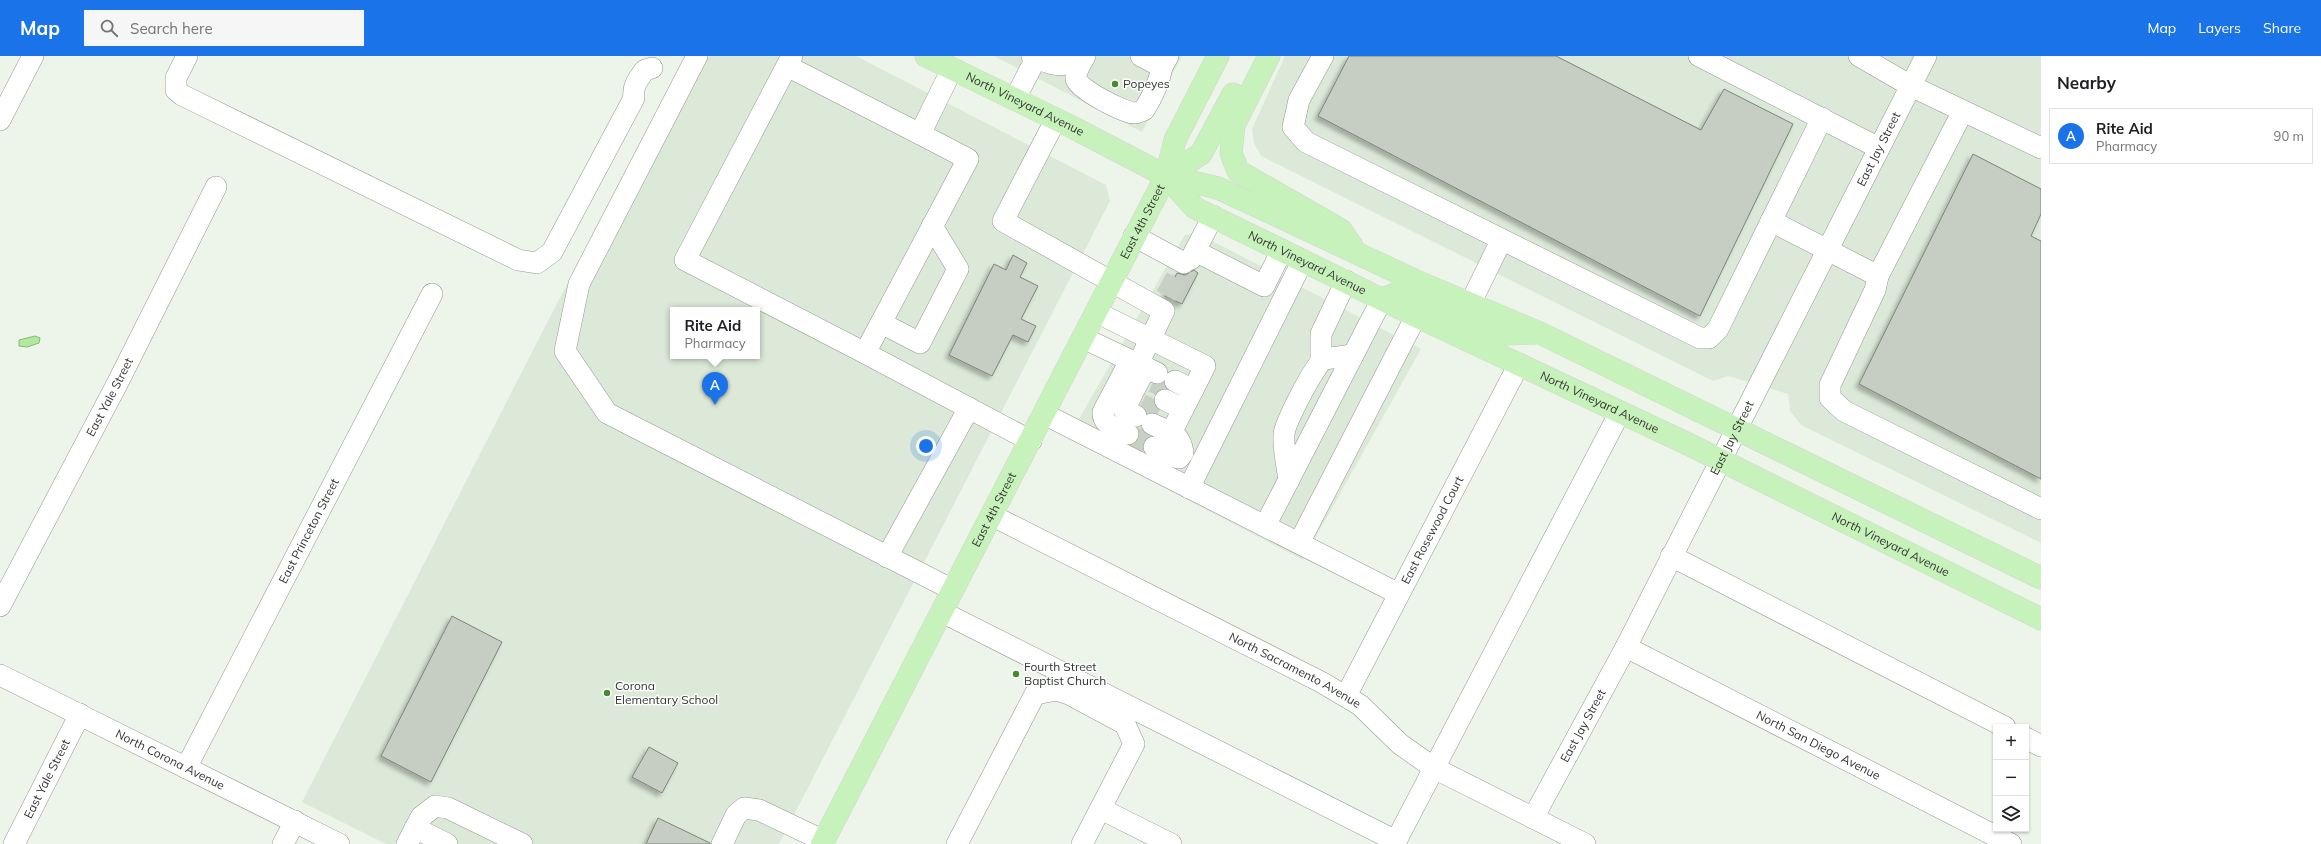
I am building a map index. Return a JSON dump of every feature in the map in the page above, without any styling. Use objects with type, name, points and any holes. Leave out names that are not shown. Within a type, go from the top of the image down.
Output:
[{"type":"main road","name":"East 4th Street","points":[[823,843],[953,590],[993,516],[1134,236],[1166,176],[1175,140],[1218,56]]},
{"type":"main road","name":"East 4th Street","points":[[1166,176],[1201,154],[1253,56]]},
{"type":"main road","points":[[1269,56],[1234,125],[1231,153],[1238,171],[1341,230],[1358,254]]},
{"type":"main road","name":"North Vineyard Avenue","points":[[930,57],[1056,119],[1166,176],[1218,188],[1414,280],[1471,302],[1540,332],[2041,578]]},
{"type":"main road","name":"North Vineyard Avenue","points":[[1166,176],[1195,208],[1416,316],[1620,412],[2041,619]]},
{"type":"main road","points":[[1382,299],[1398,293],[1412,295],[1504,334],[1540,332]]},
{"type":"street","points":[[0,120],[33,56]]},
{"type":"street","points":[[187,56],[176,78],[176,90],[182,95],[518,260],[536,263],[552,252],[634,98],[641,96],[652,74],[655,62]]},
{"type":"street","points":[[697,56],[579,284],[565,351],[607,414],[953,590]]},
{"type":"street","points":[[1015,99],[1035,57],[1052,64],[1066,65],[1074,56]]},
{"type":"street","points":[[1085,56],[1077,72],[1076,78],[1078,85],[1110,103],[1134,113],[1144,110],[1158,86],[1165,62],[1141,56]]},
{"type":"street","points":[[1323,56],[1299,100],[1293,127],[1306,142],[1501,241],[1700,338],[1709,338],[1718,329],[1822,118]]},
{"type":"street","points":[[1699,56],[1879,148]]},
{"type":"street","points":[[1859,56],[1910,86],[2041,148]]},
{"type":"street","name":"East Jay Street","points":[[1533,818],[1626,648],[1671,556],[1926,56]]},
{"type":"street","points":[[865,353],[968,159],[920,134],[790,61],[685,260],[1031,441]]},
{"type":"street","points":[[920,134],[952,69]]},
{"type":"street","points":[[1962,111],[1878,276],[1875,290],[1830,385],[1830,398],[1844,411],[2041,509]]},
{"type":"street","points":[[1056,119],[1004,221],[1112,280],[1169,303],[1150,340],[1155,396]]},
{"type":"street","name":"East Yale Street","points":[[0,606],[117,384],[216,187]]},
{"type":"street","points":[[1189,261],[1213,216]]},
{"type":"street","points":[[1771,221],[1878,276]]},
{"type":"street","points":[[881,323],[920,343],[958,269],[932,226]]},
{"type":"street","points":[[1134,236],[1189,261],[1264,286],[1282,250]]},
{"type":"street","points":[[1471,302],[1501,241]]},
{"type":"street","points":[[1189,488],[1303,260]]},
{"type":"street","points":[[1288,480],[1284,445],[1286,428],[1321,361],[1321,334],[1346,281]]},
{"type":"street","name":"East Princeton Street","points":[[186,768],[432,294]]},
{"type":"street","points":[[1265,526],[1382,299]]},
{"type":"street","points":[[1096,312],[1205,366],[1155,396]]},
{"type":"street","points":[[1299,543],[1416,316]]},
{"type":"street","points":[[1083,338],[1155,396],[1182,443],[1183,454],[1179,458],[1174,457],[1154,447]]},
{"type":"street","points":[[1321,361],[1353,355]]},
{"type":"street","name":"East Rosewood Court","points":[[1346,696],[1519,364]]},
{"type":"street","points":[[887,557],[969,408]]},
{"type":"street","points":[[942,612],[1396,841],[1620,412]]},
{"type":"street","points":[[1044,414],[1399,594]]},
{"type":"street","name":"North Sacramento Avenue","points":[[993,516],[1346,696],[1360,705],[1400,744],[1434,768],[1585,844]]},
{"type":"street","points":[[1671,556],[1999,724]]},
{"type":"street","name":"North San Diego Avenue","points":[[1626,648],[2011,844]]},
{"type":"street","name":"North Corona Avenue","points":[[0,675],[339,844]]},
{"type":"street","points":[[957,844],[1035,694],[1057,690],[1069,694],[1125,724],[1134,744],[1082,844]]},
{"type":"street","name":"East Yale Street","points":[[14,844],[80,714]]},
{"type":"street","points":[[2029,740],[2041,746]]},
{"type":"street","points":[[447,844],[411,836],[430,809],[435,806],[448,808],[522,844]]},
{"type":"street","points":[[722,844],[736,815],[744,808],[753,808],[823,843]]},
{"type":"street","points":[[1101,809],[1171,844]]},
{"type":"street","points":[[283,844],[295,821]]},
{"type":"shaded area","points":[[688,56],[856,56],[1106,185],[1110,201],[779,844],[386,844],[302,802],[552,313]]},
{"type":"shaded area","points":[[994,56],[1182,56],[1142,132]]},
{"type":"shaded area","points":[[1285,56],[2041,56],[2041,543],[1801,425],[1790,411],[1788,394],[1728,376],[1713,381],[1261,156],[1254,143],[1252,129]]},
{"type":"shaded area","points":[[1195,232],[1421,349],[1303,560],[1068,438],[1184,236]]},
{"type":"shaded area","points":[[35,336],[40,338],[39,343],[27,347],[19,346],[19,340]]},
{"type":"building","points":[[1349,56],[1556,56],[1701,130],[1724,89],[1793,124],[1700,316],[1318,116]]},
{"type":"building","points":[[1973,154],[2041,189],[2041,214],[2031,236],[2041,241],[2041,479],[1859,384]]},
{"type":"building","points":[[1013,255],[1027,263],[1020,277],[1038,286],[1021,319],[1036,326],[1028,342],[1013,335],[992,376],[949,355],[994,264],[1006,270]]},
{"type":"building","points":[[1194,270],[1198,273],[1182,304],[1165,296],[1177,273],[1185,275]]},
{"type":"building","points":[[452,616],[502,642],[431,782],[381,756]]},
{"type":"building","points":[[649,747],[678,763],[662,793],[632,777]]},
{"type":"building","points":[[658,818],[710,843],[710,844],[646,844]]},
{"type":"tunnel","points":[[1166,296],[1183,265]]},
{"type":"tunnel","points":[[1153,382],[1170,390]]},
{"type":"tunnel","points":[[1141,404],[1158,413]]},
{"type":"tunnel","points":[[1128,434],[1154,447]]},
{"type":"place","name":"Popeyes","points":[[1115,84]]},
{"type":"place","name":"Rite Aid","points":[[715,405]]},
{"type":"place","name":"Fourth Street Baptist Church","points":[[1016,674]]},
{"type":"place","name":"Corona Elementary School","points":[[607,693]]}]
